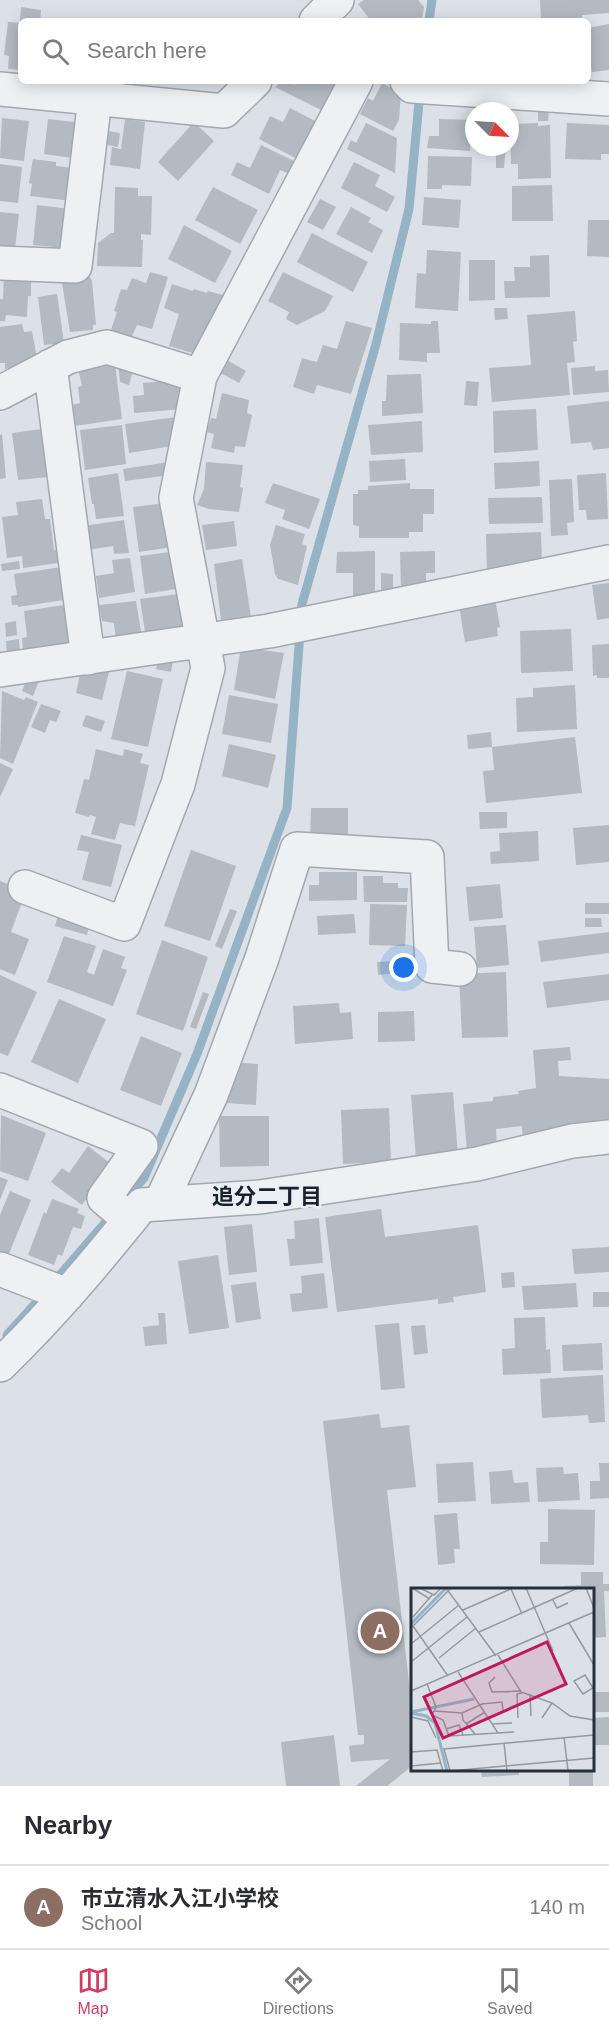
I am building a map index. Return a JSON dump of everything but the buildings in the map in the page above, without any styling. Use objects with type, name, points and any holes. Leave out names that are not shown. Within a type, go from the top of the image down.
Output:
[{"type":"street","points":[[319,18],[337,0],[352,18]]},
{"type":"street","points":[[0,89],[224,111],[252,84]]},
{"type":"street","points":[[25,887],[124,924],[178,784],[208,668],[176,498],[201,376],[354,84]]},
{"type":"street","points":[[409,84],[411,86],[609,99]]},
{"type":"street","points":[[0,263],[75,266],[95,98]]},
{"type":"street","points":[[0,393],[68,357],[107,347],[201,376]]},
{"type":"street","points":[[50,366],[88,658]]},
{"type":"street","points":[[0,670],[269,631],[609,562]]},
{"type":"street","points":[[160,1204],[211,1095],[262,958],[297,849],[427,857],[432,966],[460,969]]},
{"type":"street","points":[[0,1090],[141,1146],[104,1198],[130,1220]]},
{"type":"street","points":[[0,1365],[67,1295],[142,1205],[271,1195],[477,1164],[572,1141],[609,1137]]},
{"type":"street","points":[[0,1269],[67,1295]]},
{"type":"waterway","points":[[429,18],[432,0]]},
{"type":"waterway","points":[[301,618],[302,604],[376,344],[409,209],[420,92]]},
{"type":"waterway","points":[[53,1283],[144,1178],[197,1054],[287,808],[300,632]]},
{"type":"waterway","points":[[7,1335],[44,1294]]},
{"type":"place","name":"市立清水入江小学校","points":[[380,1631]]},
{"type":"district","name":"追分二丁目","points":[[267,1196]]}]
